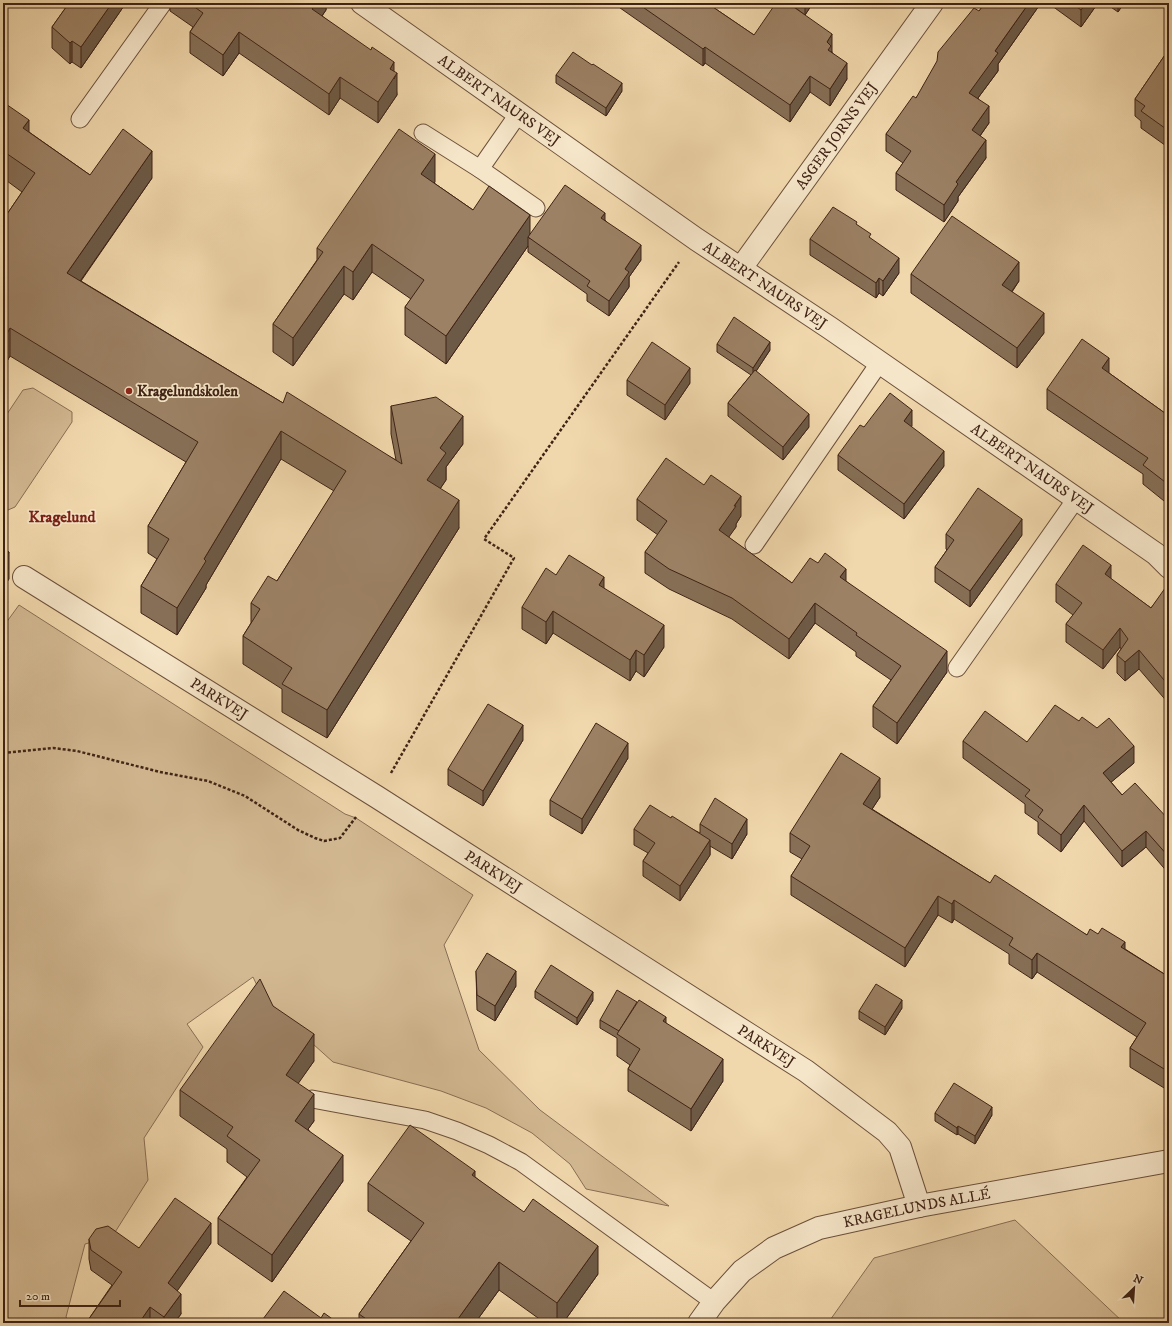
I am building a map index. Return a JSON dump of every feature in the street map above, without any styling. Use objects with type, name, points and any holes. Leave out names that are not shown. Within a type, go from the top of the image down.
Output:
[{"type":"street","name":"ALBERT NAURS VEJ","points":[[362,3],[696,239],[880,362],[1156,554],[1169,567]]},
{"type":"street","name":"ASGER JORNS VEJ","points":[[741,268],[932,3]]},
{"type":"street","name":"PARKVEJ","points":[[24,577],[378,797],[806,1071],[848,1101],[887,1132],[900,1147],[919,1206]]},
{"type":"street","name":"KRAGELUNDS ALLÉ","points":[[699,1323],[714,1302],[742,1271],[774,1248],[819,1228],[919,1206],[1169,1161]]},
{"type":"lane","points":[[80,119],[163,3]]},
{"type":"lane","points":[[480,168],[519,113]]},
{"type":"lane","points":[[423,133],[480,168],[536,208]]},
{"type":"lane","points":[[754,546],[880,362]]},
{"type":"lane","points":[[957,668],[1076,499]]},
{"type":"lane","points":[[312,1099],[425,1120],[457,1131],[489,1145],[521,1162],[714,1302]]},
{"type":"path","points":[[3,753],[53,748],[77,751],[160,772],[208,781],[245,796],[298,830],[324,841],[340,838],[359,812],[378,797],[514,558],[484,539],[696,239]]},
{"type":"shaded area","points":[[33,388],[72,412],[72,422],[15,507],[8,510],[3,507],[3,420],[23,390]]},
{"type":"shaded area","points":[[19,605],[345,814],[356,818],[473,895],[444,945],[479,1050],[540,1110],[669,1206],[586,1189],[570,1164],[532,1133],[486,1108],[441,1091],[333,1062],[293,1026],[273,1019],[253,977],[187,1024],[203,1047],[144,1138],[148,1180],[112,1237],[85,1244],[66,1317],[69,1323],[4,1323],[3,627]]},
{"type":"shaded area","points":[[1015,1220],[1124,1323],[828,1323],[874,1258]]},
{"type":"building","points":[[69,3],[112,3],[81,47],[72,41],[70,43],[52,27]]},
{"type":"building","points":[[189,3],[317,3],[312,9],[371,50],[372,47],[394,62],[390,69],[397,73],[378,102],[340,77],[329,94],[239,32],[223,55],[190,32],[203,13]]},
{"type":"building","points":[[637,3],[707,3],[754,35],[776,3],[788,3],[832,34],[827,42],[831,46],[828,50],[847,63],[830,89],[810,76],[790,105],[705,47],[703,49]]},
{"type":"building","points":[[800,3],[808,3],[805,7]]},
{"type":"building","points":[[985,3],[1029,3],[995,51],[998,53],[969,93],[989,106],[972,130],[986,140],[956,182],[958,184],[944,205],[896,173],[911,151],[886,134],[913,96],[916,98],[937,61],[938,52],[974,8],[979,11]]},
{"type":"building","points":[[1072,3],[1086,3],[1081,10]]},
{"type":"building","points":[[1169,49],[1169,131],[1141,111],[1145,106],[1135,99]]},
{"type":"building","points":[[573,52],[622,83],[606,108],[556,75]]},
{"type":"building","points":[[3,102],[29,120],[23,128],[90,175],[123,129],[152,151],[67,273],[283,403],[287,392],[402,464],[391,406],[436,397],[463,416],[440,448],[446,453],[427,480],[459,500],[327,710],[282,684],[292,668],[243,636],[260,609],[251,603],[268,576],[277,581],[346,471],[281,431],[204,559],[206,561],[177,608],[141,586],[169,539],[148,526],[198,442],[10,328],[3,341],[3,220],[35,173],[3,151]]},
{"type":"building","points":[[399,129],[435,154],[421,174],[473,210],[489,186],[530,215],[446,336],[405,307],[424,280],[372,244],[353,272],[344,266],[293,338],[273,324],[323,252],[317,248]]},
{"type":"building","points":[[565,185],[605,213],[601,218],[641,245],[625,269],[629,272],[609,301],[587,286],[590,281],[528,237]]},
{"type":"building","points":[[833,207],[857,222],[856,224],[871,234],[869,237],[899,258],[883,281],[879,278],[876,283],[810,239]]},
{"type":"building","points":[[952,216],[1019,262],[1002,285],[1044,313],[1017,348],[911,274]]},
{"type":"building","points":[[734,317],[770,342],[753,368],[717,344]]},
{"type":"building","points":[[1082,339],[1109,358],[1102,368],[1169,416],[1169,485],[1143,465],[1148,458],[1047,389]]},
{"type":"building","points":[[652,342],[690,368],[665,405],[627,380]]},
{"type":"building","points":[[755,370],[809,414],[783,447],[728,403]]},
{"type":"building","points":[[890,393],[912,410],[904,421],[944,451],[904,504],[838,455],[860,425],[864,427]]},
{"type":"building","points":[[666,458],[704,485],[711,475],[741,496],[734,506],[736,506],[719,530],[792,583],[810,558],[818,563],[825,553],[846,569],[840,577],[947,651],[897,723],[873,706],[901,666],[856,635],[857,633],[815,603],[789,639],[732,598],[669,569],[645,552],[667,521],[637,499]]},
{"type":"building","points":[[978,488],[1022,519],[970,591],[935,567],[954,540],[946,534]]},
{"type":"building","points":[[1083,545],[1111,565],[1105,574],[1151,608],[1168,584],[1169,585],[1169,686],[1139,650],[1125,662],[1117,655],[1128,639],[1120,628],[1103,650],[1066,624],[1082,603],[1056,584]]},
{"type":"building","points":[[3,547],[9,552],[3,560]]},
{"type":"building","points":[[569,555],[604,577],[599,585],[664,625],[644,655],[636,650],[630,660],[553,611],[546,622],[522,607],[546,568],[556,575]]},
{"type":"building","points":[[488,704],[523,725],[483,791],[448,769]]},
{"type":"building","points":[[1055,705],[1079,721],[1082,717],[1097,728],[1109,718],[1134,746],[1103,773],[1122,795],[1135,783],[1169,820],[1169,857],[1146,831],[1122,851],[1084,805],[1061,835],[1038,817],[1043,810],[1025,796],[1030,790],[963,741],[985,711],[1027,742]]},
{"type":"building","points":[[596,723],[628,743],[582,819],[550,800]]},
{"type":"building","points":[[841,753],[880,778],[863,804],[990,883],[995,875],[1087,935],[1090,929],[1098,934],[1102,928],[1125,942],[1121,947],[1169,977],[1169,1072],[1130,1048],[1146,1023],[1037,953],[1032,960],[1009,945],[1013,938],[954,900],[952,904],[938,896],[905,948],[791,876],[810,846],[790,833]]},
{"type":"building","points":[[715,798],[747,819],[732,844],[700,824]]},
{"type":"building","points":[[650,805],[671,818],[672,816],[710,840],[680,886],[643,861],[655,843],[634,829]]},
{"type":"building","points":[[487,953],[516,971],[495,1006],[477,995],[476,971]]},
{"type":"building","points":[[551,965],[593,992],[577,1018],[535,991]]},
{"type":"building","points":[[260,979],[273,1006],[314,1034],[286,1075],[314,1094],[295,1121],[343,1155],[272,1255],[218,1218],[260,1160],[227,1136],[233,1127],[180,1090]]},
{"type":"building","points":[[876,984],[902,1000],[885,1027],[859,1011]]},
{"type":"building","points":[[617,990],[637,1002],[619,1031],[600,1020]]},
{"type":"building","points":[[639,1000],[666,1017],[663,1021],[723,1059],[691,1109],[628,1069],[640,1049],[617,1034]]},
{"type":"building","points":[[954,1083],[992,1107],[975,1136],[958,1126],[957,1128],[935,1113]]},
{"type":"building","points":[[410,1125],[475,1171],[472,1175],[524,1212],[533,1199],[598,1246],[557,1303],[499,1262],[455,1323],[372,1323],[359,1314],[424,1223],[368,1183]]},
{"type":"building","points":[[175,1198],[211,1223],[168,1283],[181,1294],[164,1317],[150,1307],[139,1323],[86,1323],[122,1272],[91,1250],[89,1239],[96,1229],[108,1226],[139,1248]]},
{"type":"building","points":[[284,1291],[321,1318],[324,1313],[338,1323],[260,1323]]},
{"type":"place","name":"Kragelundskolen","points":[[129,391]]},
{"type":"district","name":"Kragelund","points":[[62,516]]}]
